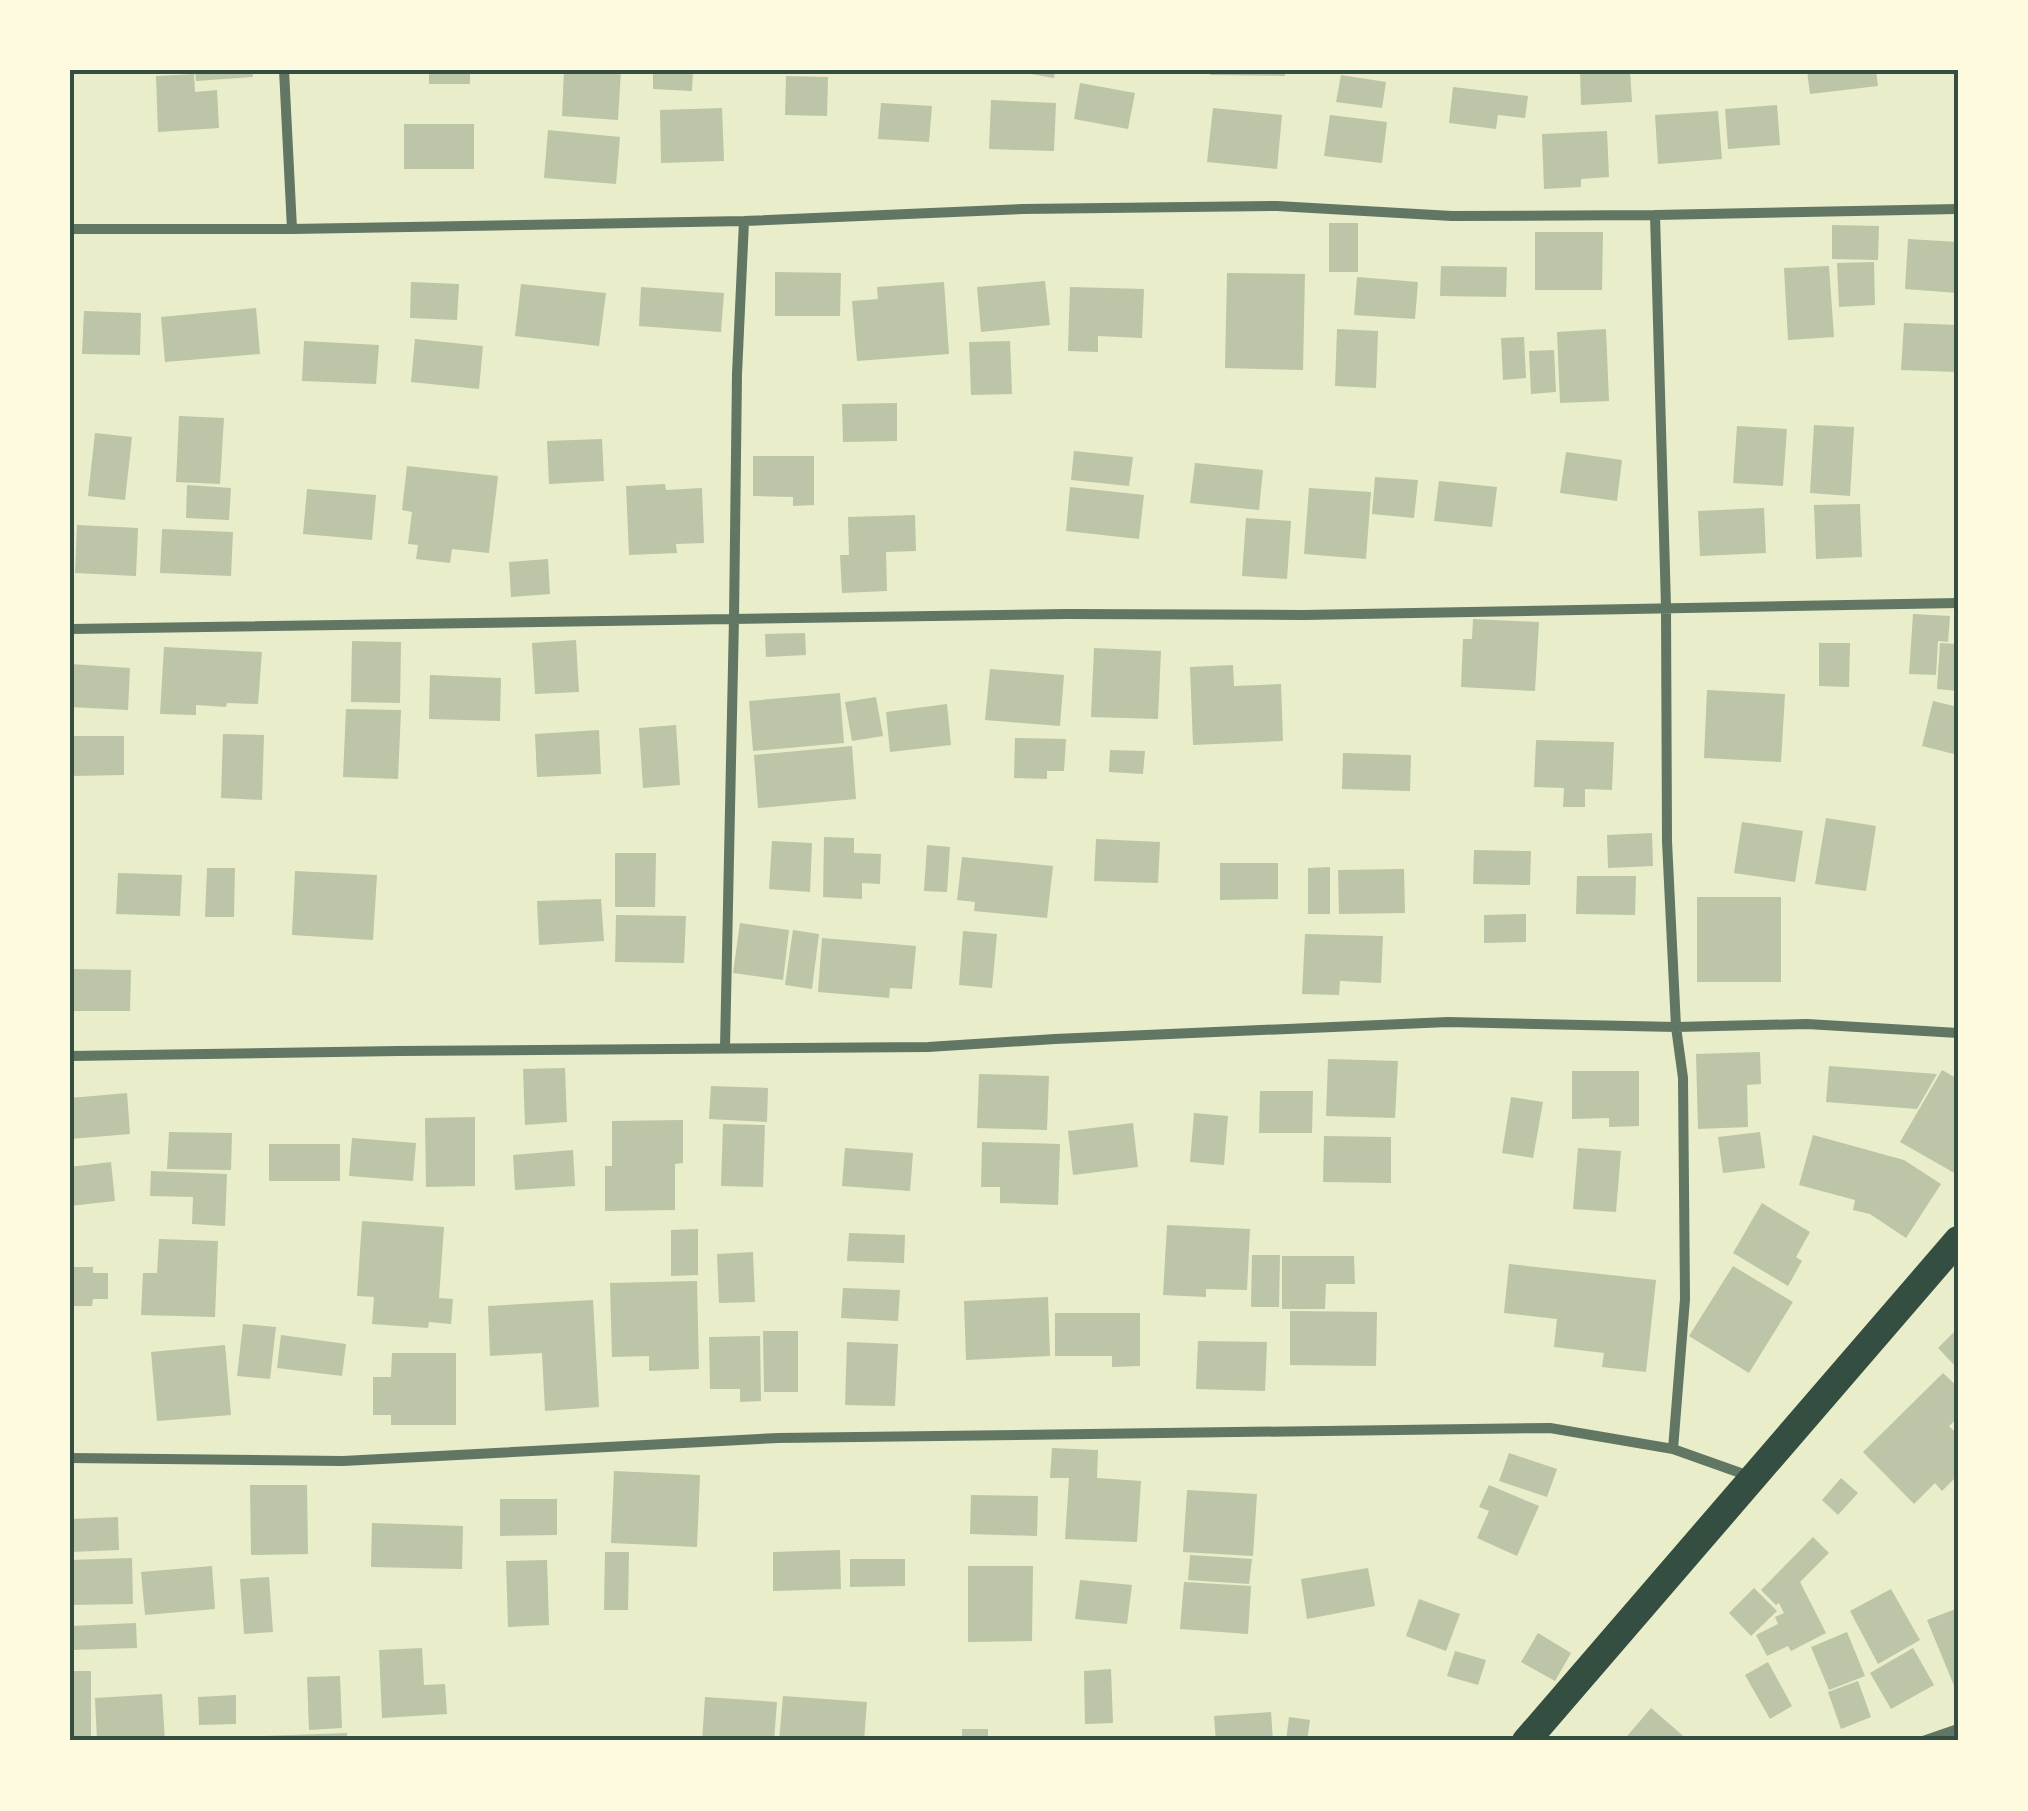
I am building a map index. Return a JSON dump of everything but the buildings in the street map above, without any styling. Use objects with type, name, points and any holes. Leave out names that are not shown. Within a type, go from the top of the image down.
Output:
[{"type":"highway","points":[[1526,1741],[1958,1240]]},
{"type":"street","points":[[284,70],[292,228]]},
{"type":"street","points":[[70,229],[744,221],[1023,209],[1277,206],[1452,216],[1958,209]]},
{"type":"street","points":[[1655,215],[1666,607],[1667,842],[1676,1027],[1683,1078],[1686,1298],[1673,1449]]},
{"type":"street","points":[[725,1048],[737,374],[744,221]]},
{"type":"street","points":[[70,629],[1958,603]]},
{"type":"street","points":[[70,1056],[928,1047],[1448,1022],[1676,1027],[1807,1024],[1958,1032]]},
{"type":"street","points":[[70,1458],[343,1461],[778,1438],[1550,1428],[1673,1449],[1754,1478]]},
{"type":"street","points":[[1923,1741],[1958,1729]]}]
